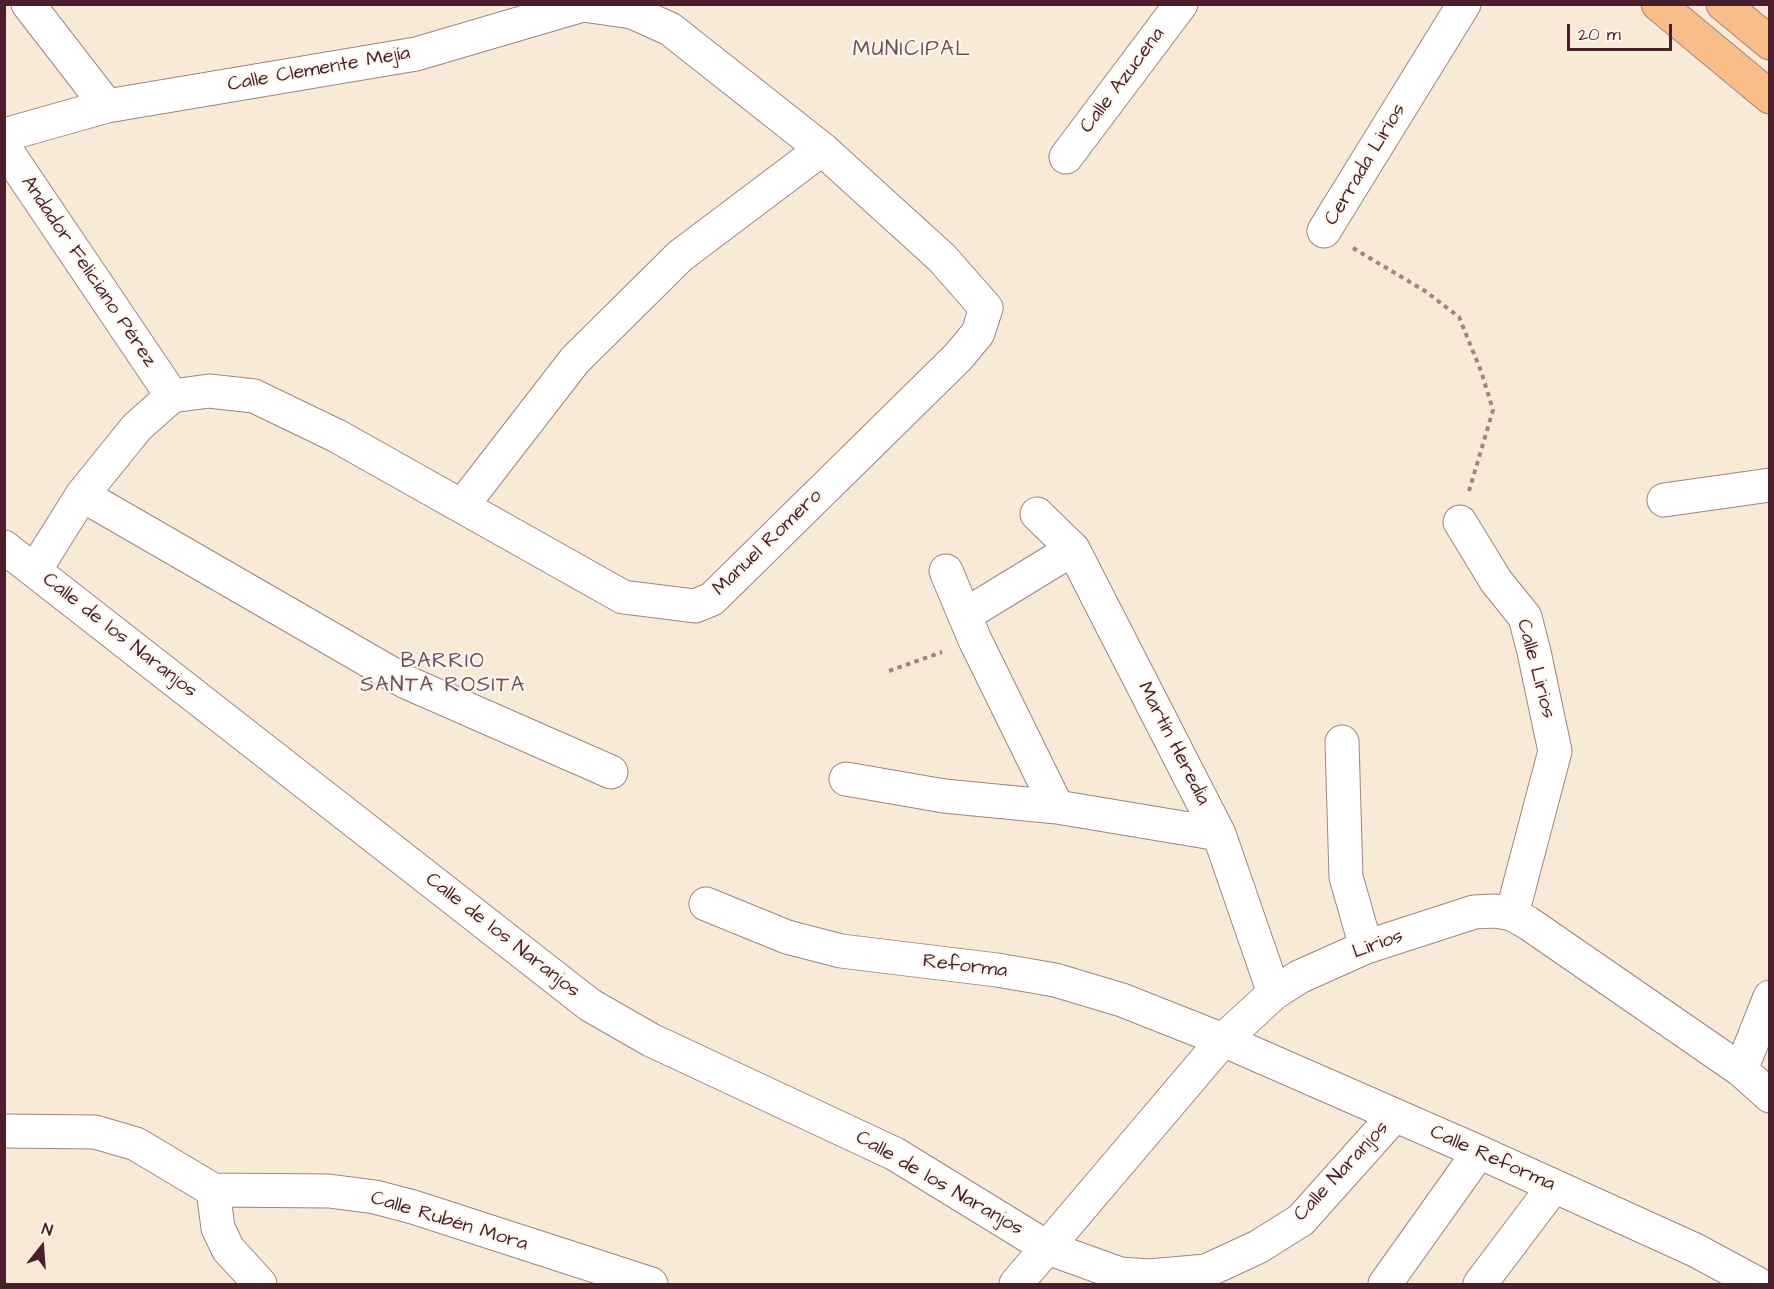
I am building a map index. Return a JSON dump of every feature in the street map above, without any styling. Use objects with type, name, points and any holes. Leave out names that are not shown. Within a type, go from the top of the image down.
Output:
[{"type":"main road","points":[[1658,4],[1770,97]]},
{"type":"main road","points":[[1723,4],[1770,43]]},
{"type":"street","points":[[28,4],[107,106]]},
{"type":"street","name":"Calle Azucena","points":[[1066,157],[1181,4]]},
{"type":"street","name":"Cerrada Lirios","points":[[1324,231],[1464,4]]},
{"type":"street","name":"Calle Clemente Mejía","points":[[4,135],[107,106],[416,54],[583,5],[632,12]]},
{"type":"street","name":"Manuel Romero","points":[[172,396],[209,391],[254,396],[337,436],[623,597],[695,606],[712,599],[958,357],[978,333],[986,308],[942,258],[822,149],[669,29],[632,12]]},
{"type":"street","name":"Andador Feliciano Pérez","points":[[4,147],[172,396]]},
{"type":"street","points":[[462,506],[583,352],[680,256],[822,149]]},
{"type":"street","points":[[35,570],[82,495],[137,427],[172,396]]},
{"type":"street","points":[[1664,500],[1770,484]]},
{"type":"street","points":[[82,495],[406,682],[610,772]]},
{"type":"street","name":"Martín Heredia","points":[[1037,514],[1073,549],[1219,834],[1274,993]]},
{"type":"street","name":"Calle Lirios","points":[[1460,522],[1496,581],[1524,617],[1534,652],[1555,751],[1512,914]]},
{"type":"street","name":"Calle de los Naranjos","points":[[4,547],[590,1005],[651,1040],[895,1154],[1048,1248],[1120,1274]]},
{"type":"street","points":[[970,628],[1073,549]]},
{"type":"street","points":[[946,571],[970,628],[1057,807]]},
{"type":"street","points":[[1342,742],[1346,877],[1366,947]]},
{"type":"street","points":[[846,779],[944,796],[1057,807],[1219,834]]},
{"type":"street","name":"Reforma","points":[[706,904],[787,937],[841,951],[996,970],[1055,980],[1122,1000],[1223,1040]]},
{"type":"street","name":"Lirios","points":[[1048,1248],[1223,1040],[1274,993],[1299,977],[1366,947],[1474,912],[1495,911],[1512,914],[1741,1070],[1770,1096]]},
{"type":"street","points":[[1741,1070],[1770,997]]},
{"type":"street","name":"Calle Reforma","points":[[1223,1040],[1695,1250],[1758,1284]]},
{"type":"street","name":"Calle Naranjos","points":[[1120,1274],[1150,1276],[1206,1271],[1258,1247],[1301,1220],[1394,1116]]},
{"type":"street","points":[[4,1131],[95,1132],[136,1144],[213,1190],[218,1228],[228,1249],[260,1284]]},
{"type":"street","points":[[1384,1284],[1479,1152]]},
{"type":"street","points":[[1480,1284],[1554,1186]]},
{"type":"street","name":"Calle Rubén Mora","points":[[213,1190],[329,1191],[375,1197],[413,1207],[651,1284]]},
{"type":"street","points":[[1016,1284],[1048,1248]]},
{"type":"path","name":"Cerrada Lirios","points":[[1324,231],[1425,291],[1460,317],[1493,410],[1460,522]]},
{"type":"path","points":[[889,671],[970,628]]},
{"type":"district","name":"MUNICIPAL","points":[[912,51]]},
{"type":"district","name":"BARRIO SANTA ROSITA","points":[[443,675]]}]
